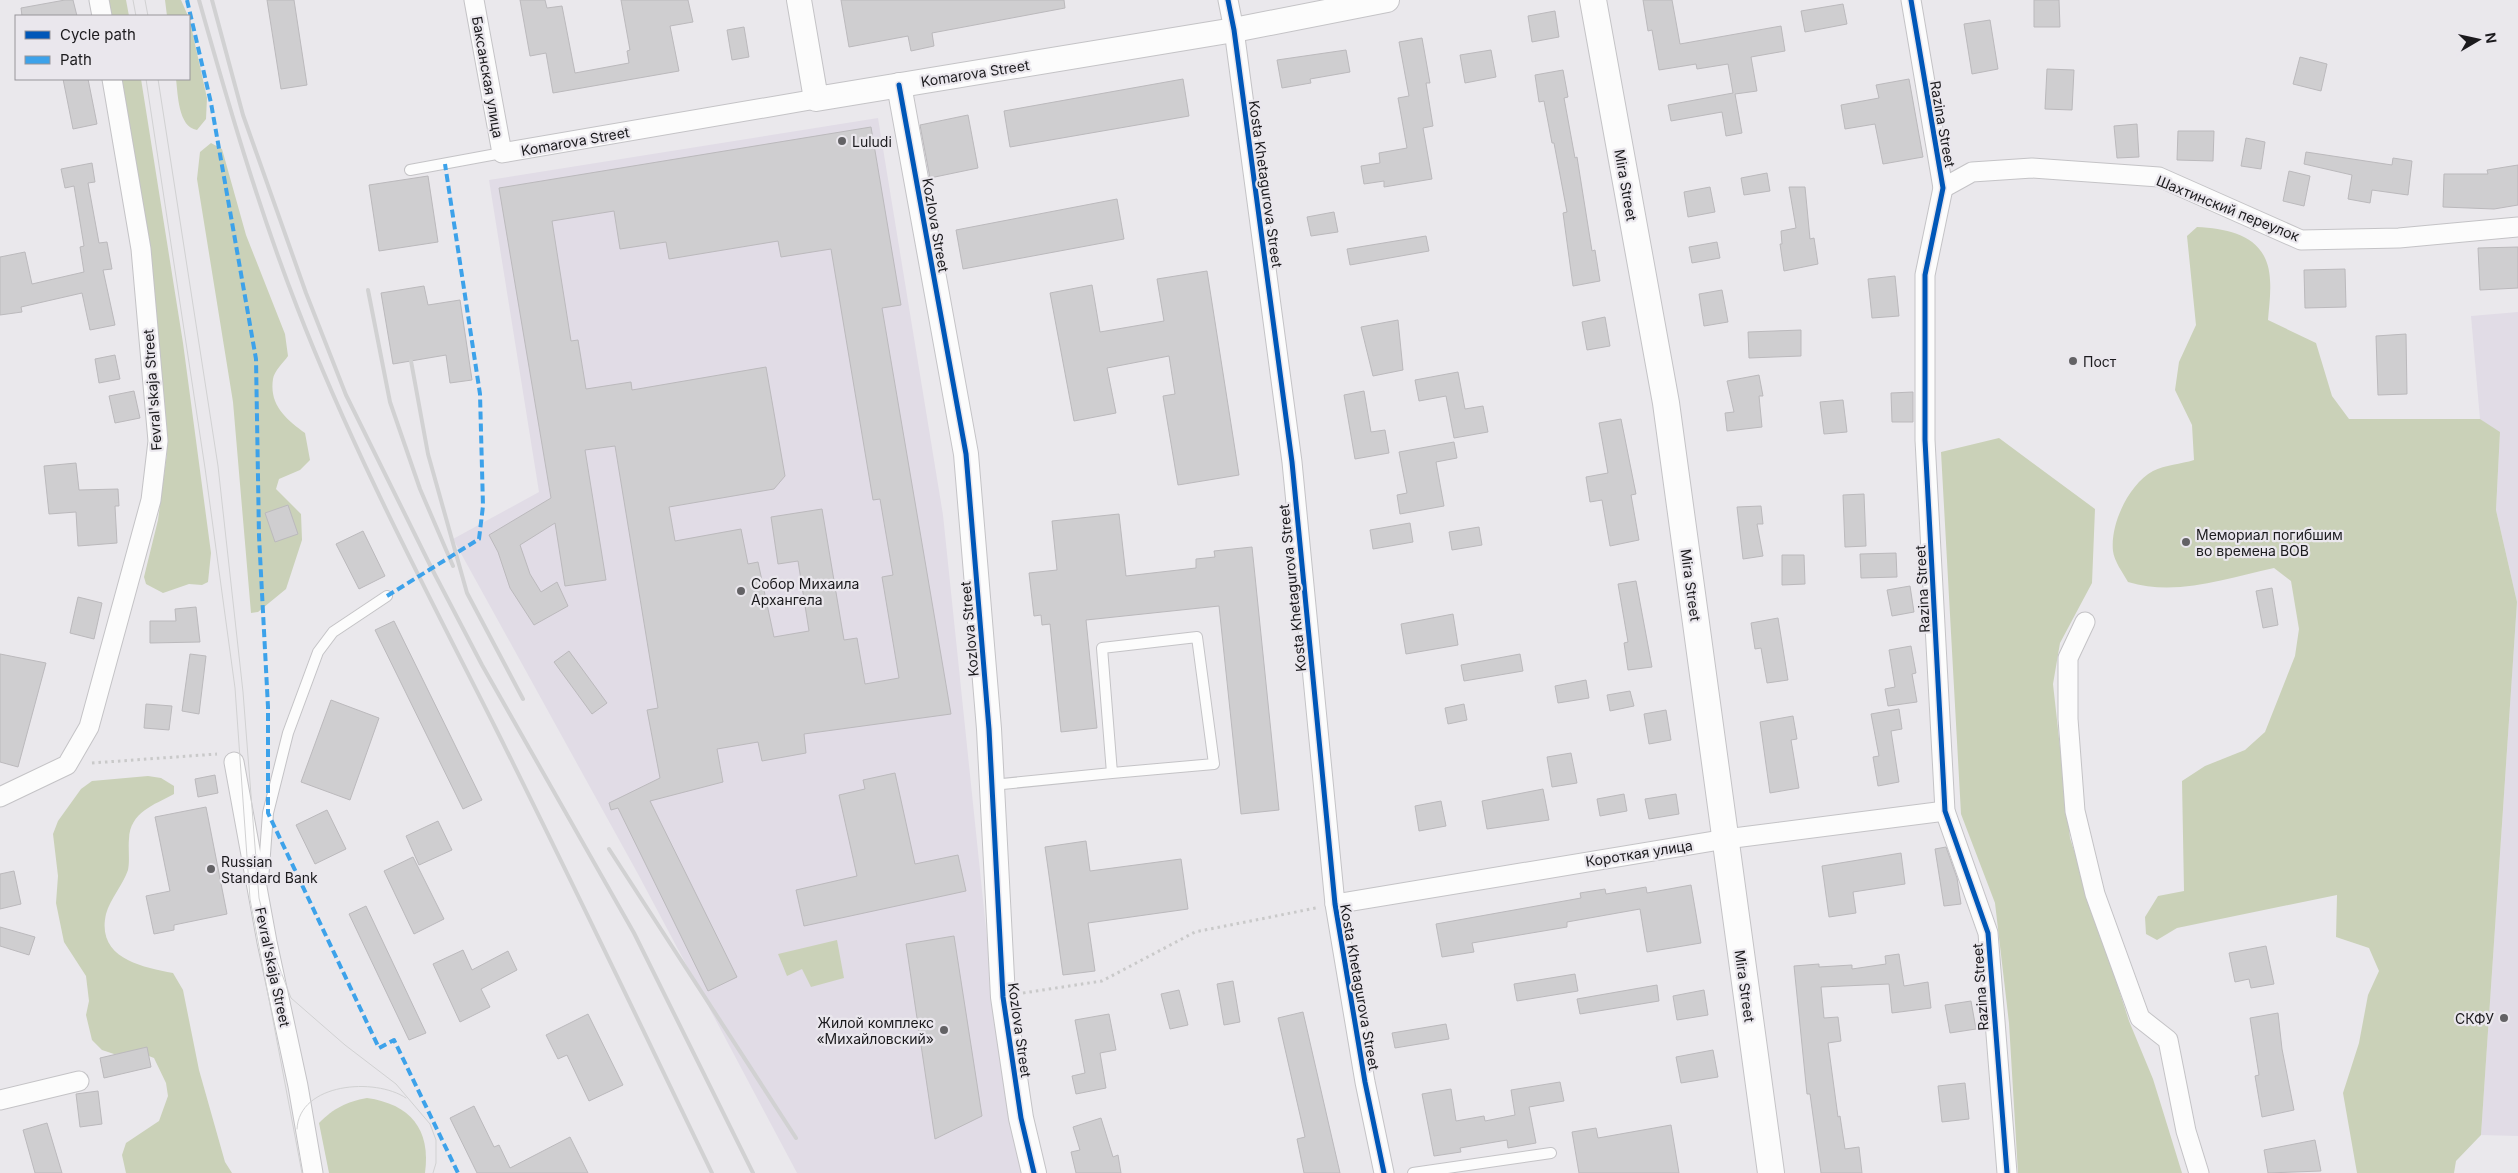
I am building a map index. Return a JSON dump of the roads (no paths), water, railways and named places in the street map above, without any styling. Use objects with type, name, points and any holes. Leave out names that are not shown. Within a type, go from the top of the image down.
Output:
[{"type":"main road","name":"Mira Street","points":[[1593,0],[1666,403],[1771,1173]]},
{"type":"street","points":[[99,0],[102,15]]},
{"type":"street","name":"Баксанская улица","points":[[474,0],[502,153]]},
{"type":"street","points":[[799,0],[816,99]]},
{"type":"street","name":"Kosta Khetagurova Street","points":[[1228,0],[1234,30],[1292,462],[1334,904],[1365,1082],[1384,1173]]},
{"type":"street","name":"Komarova Street","points":[[502,153],[1234,30],[1387,0]]},
{"type":"street","name":"Razina Street","points":[[1911,0],[1943,188],[1925,275],[1925,440],[1945,811],[1988,933],[2007,1173]]},
{"type":"street","name":"Fevral'skaja Street","points":[[0,797],[67,765],[90,727],[151,500],[158,441],[142,249],[112,80]]},
{"type":"street","name":"Kozlova Street","points":[[899,85],[966,454],[992,785],[1003,997],[1021,1118],[1034,1173]]},
{"type":"street","name":"Шахтинский переулок","points":[[1943,188],[1972,172],[2032,168],[2159,177],[2301,240],[2399,238],[2518,226]]},
{"type":"street","points":[[2085,622],[2068,658],[2068,719],[2075,811],[2095,894],[2140,1018],[2168,1040],[2186,1131],[2199,1173]]},
{"type":"street","name":"Fevral'skaja Street","points":[[234,762],[267,942],[298,1086],[313,1173]]},
{"type":"street","name":"Короткая улица","points":[[1334,904],[1726,839],[1945,811]]},
{"type":"street","points":[[0,1100],[79,1081]]},
{"type":"lane","points":[[410,170],[502,153]]},
{"type":"lane","points":[[267,942],[263,871],[268,812],[288,733],[318,652],[333,632],[387,596]]},
{"type":"lane","points":[[992,785],[1214,764],[1197,637],[1102,648],[1112,773]]},
{"type":"lane","points":[[1412,1173],[1551,1153]]},
{"type":"tram line","points":[[133,0],[136,15]]},
{"type":"tram line","points":[[145,0],[148,15]]},
{"type":"tram line","points":[[146,80],[205,468],[235,688],[250,899],[302,1173]]},
{"type":"tram line","points":[[158,80],[218,466],[243,692],[259,898],[270,943],[291,998],[345,1045],[396,1084],[430,1124],[436,1140],[436,1163],[433,1173]]},
{"type":"tram line","points":[[297,1129],[301,1114],[311,1102],[324,1093],[341,1088],[358,1086],[376,1088],[392,1091],[406,1098]]},
{"type":"railway","points":[[199,0],[232,116],[269,231],[297,307],[342,414],[416,571],[550,838],[712,1173]]},
{"type":"railway","points":[[212,0],[243,115],[306,293],[346,395],[482,665],[634,933],[753,1173]]},
{"type":"railway","points":[[368,290],[390,402],[420,489],[453,566]]},
{"type":"railway","points":[[411,361],[428,454],[467,593],[523,699]]},
{"type":"railway","points":[[609,849],[796,1138]]},
{"type":"place","name":"Luludi","points":[[842,141]]},
{"type":"place","name":"Пост","points":[[2073,361]]},
{"type":"place","name":"Мемориал погибшим во времена ВОВ","points":[[2186,542]]},
{"type":"place","name":"Собор Михаила Архангела","points":[[741,591]]},
{"type":"place","name":"Russian Standard Bank","points":[[211,869]]},
{"type":"place","name":"СКФУ","points":[[2504,1018]]},
{"type":"place","name":"Жилой комплекс «Михайловский»","points":[[944,1030]]}]
